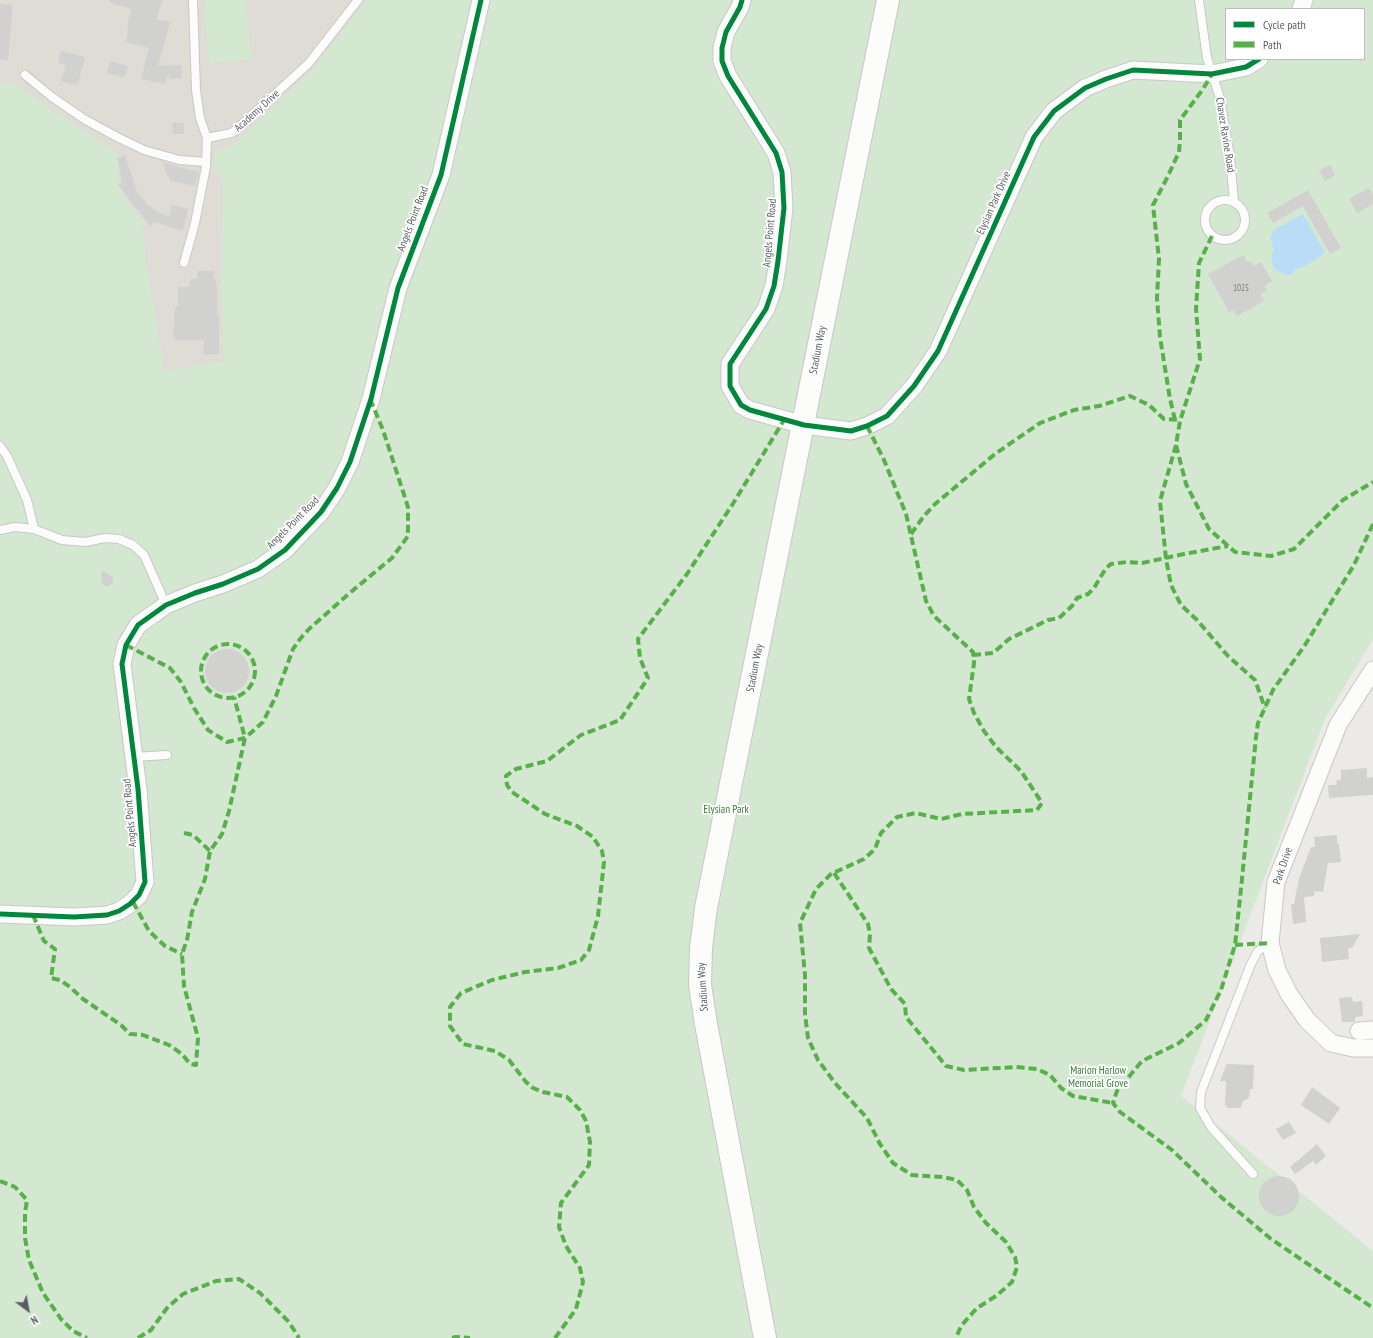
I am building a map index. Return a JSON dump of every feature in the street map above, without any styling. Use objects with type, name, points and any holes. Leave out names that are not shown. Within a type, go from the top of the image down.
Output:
[{"type":"main road","name":"Stadium Way","points":[[765,1338],[706,1024],[700,985],[701,948],[706,908],[888,0]]},
{"type":"street","name":"Angels Point Road","points":[[0,914],[74,917],[106,915],[119,912],[140,896],[145,882],[138,789],[122,664],[126,645],[138,625],[166,605],[195,593],[223,584],[258,569],[284,550],[321,512],[337,488],[350,462],[371,399],[398,288],[441,175],[481,0]]},
{"type":"street","name":"Angels Point Road","points":[[742,0],[740,7],[726,32],[722,48],[722,61],[728,76],[776,152],[782,172],[784,208],[774,286],[766,309],[730,364],[730,386],[741,405],[750,410],[804,425]]},
{"type":"street","name":"Elysian Park Drive","points":[[804,425],[851,431],[867,426],[886,416],[914,386],[938,351],[1034,137],[1054,111],[1085,88],[1133,70],[1212,74],[1246,67],[1257,60]]},
{"type":"street","name":"Park Drive","points":[[1373,670],[1338,725],[1276,882],[1270,943],[1277,970],[1288,994],[1307,1020],[1331,1043],[1354,1048],[1373,1048]]},
{"type":"lane","points":[[184,263],[195,223],[206,162],[206,138],[200,118],[196,90],[193,0]]},
{"type":"lane","name":"Academy Drive","points":[[206,138],[232,133],[262,106],[309,63],[358,0]]},
{"type":"lane","name":"Chavez Ravine Road","points":[[1199,0],[1207,58],[1220,98],[1230,157],[1234,201]]},
{"type":"lane","points":[[25,75],[52,98],[78,115],[144,150],[179,160],[206,162]]},
{"type":"lane","name":"Chavez Ravine Road","points":[[1220,200],[1234,201],[1239,204],[1243,210],[1246,222],[1244,229],[1239,235],[1231,240],[1224,241],[1212,236],[1206,226],[1205,218],[1207,211],[1211,205],[1220,200]]},
{"type":"lane","points":[[0,446],[7,456],[27,500],[34,529]]},
{"type":"lane","points":[[0,530],[16,527],[34,529],[62,540],[85,542],[104,538],[119,539],[133,544],[144,555],[166,605]]},
{"type":"lane","points":[[134,758],[166,755]]},
{"type":"lane","points":[[1253,1174],[1211,1127],[1200,1108],[1201,1092],[1251,964],[1258,951],[1270,943]]},
{"type":"shaded area","points":[[0,0],[436,0],[287,519],[0,361]]},
{"type":"green space","points":[[204,0],[246,0],[251,59],[209,63]]},
{"type":"green space","name":"Elysian Park","points":[[367,0],[1373,0],[1373,639],[1325,719],[1181,1096],[1373,1251],[1373,1338],[0,1338],[0,82],[15,84],[119,154],[118,171],[123,197],[143,222],[146,265],[165,372],[224,361],[221,288],[223,180],[212,169],[215,151],[230,148],[312,70]]},
{"type":"water","points":[[1303,214],[1325,253],[1305,266],[1295,269],[1291,275],[1285,275],[1274,269],[1271,258],[1274,250],[1270,237],[1274,230]]},
{"type":"building","points":[[110,0],[162,0],[157,19],[170,22],[158,66],[181,65],[182,78],[169,79],[169,74],[166,79],[166,84],[141,79],[149,48],[126,42],[129,27],[127,26],[131,9],[110,3]]},
{"type":"building","points":[[0,4],[13,5],[8,60],[0,59]]},
{"type":"building","points":[[61,51],[85,57],[78,84],[61,81],[66,65],[58,63]]},
{"type":"building","points":[[110,61],[128,66],[125,77],[107,73]]},
{"type":"building","points":[[172,123],[184,123],[184,134],[173,134]]},
{"type":"building","points":[[125,156],[137,192],[147,204],[169,217],[172,205],[188,209],[183,231],[155,222],[150,226],[118,185],[122,181],[117,158]]},
{"type":"building","points":[[164,163],[199,172],[195,186],[171,181],[166,174]]},
{"type":"building","points":[[1330,165],[1335,175],[1325,181],[1319,170]]},
{"type":"building","points":[[1369,188],[1373,195],[1373,204],[1357,213],[1349,199]]},
{"type":"building","points":[[1308,190],[1341,248],[1330,254],[1303,206],[1273,223],[1267,213]]},
{"type":"building","points":[[1243,255],[1248,263],[1251,261],[1253,266],[1261,262],[1272,281],[1264,286],[1267,291],[1261,294],[1264,301],[1237,316],[1233,310],[1229,312],[1208,274]]},
{"type":"building","points":[[197,271],[214,271],[214,279],[216,279],[217,287],[217,316],[219,316],[219,354],[203,355],[204,340],[175,340],[175,337],[173,337],[175,307],[178,306],[178,287],[190,287],[190,279],[197,279]]},
{"type":"building","points":[[101,570],[113,577],[113,583],[107,587],[102,583]]},
{"type":"building","points":[[227,649],[239,653],[245,659],[249,671],[245,683],[239,689],[227,693],[215,689],[209,683],[205,671],[209,659],[215,653]]},
{"type":"building","points":[[1367,768],[1367,778],[1373,777],[1373,795],[1329,798],[1328,785],[1337,785],[1336,781],[1341,780],[1341,770]]},
{"type":"building","points":[[1337,835],[1337,844],[1339,844],[1341,862],[1328,863],[1323,892],[1315,891],[1314,896],[1304,897],[1306,922],[1293,924],[1291,904],[1294,904],[1299,878],[1311,847],[1315,847],[1314,837]]},
{"type":"building","points":[[1360,934],[1352,948],[1348,948],[1349,959],[1322,962],[1320,938]]},
{"type":"building","points":[[1352,997],[1353,1002],[1362,1001],[1363,1016],[1355,1017],[1355,1022],[1342,1022],[1339,998]]},
{"type":"building","points":[[1227,1064],[1254,1065],[1253,1089],[1250,1089],[1249,1098],[1242,1102],[1241,1108],[1227,1108],[1227,1105],[1225,1106],[1226,1081],[1220,1081]]},
{"type":"building","points":[[1312,1087],[1340,1108],[1329,1124],[1301,1105]]},
{"type":"building","points":[[1289,1122],[1296,1133],[1283,1140],[1276,1129]]},
{"type":"building","points":[[1317,1144],[1326,1156],[1316,1165],[1313,1161],[1295,1174],[1290,1167]]},
{"type":"building","points":[[1283,1176],[1290,1179],[1296,1185],[1299,1196],[1298,1204],[1290,1213],[1283,1216],[1275,1216],[1268,1213],[1260,1204],[1259,1192],[1262,1185],[1271,1177]]},
{"type":"marked path","points":[[1175,420],[1160,337],[1157,298],[1159,259],[1153,205],[1179,152],[1180,120],[1212,74]]},
{"type":"marked path","points":[[1212,236],[1199,263],[1196,309],[1200,359],[1180,421],[1176,445],[1186,484],[1209,529],[1235,552],[1271,556],[1294,549],[1343,500],[1373,482]]},
{"type":"marked path","points":[[911,534],[935,504],[995,454],[1040,423],[1074,410],[1099,406],[1130,396],[1149,405],[1164,419],[1179,420]]},
{"type":"marked path","points":[[126,645],[170,668],[181,682],[194,708],[208,730],[227,742],[245,738],[263,722],[276,696],[293,649],[300,639],[309,629],[352,591],[392,558],[408,536],[408,507],[383,430],[371,401]]},
{"type":"marked path","points":[[555,1338],[576,1309],[583,1282],[580,1268],[566,1246],[559,1227],[561,1203],[589,1165],[590,1142],[586,1121],[580,1110],[567,1097],[543,1092],[533,1088],[526,1082],[509,1060],[495,1051],[463,1044],[450,1026],[450,1007],[461,993],[492,980],[525,972],[558,968],[581,960],[589,950],[598,916],[604,862],[602,851],[593,837],[577,826],[545,814],[512,792],[507,785],[506,776],[516,769],[547,761],[581,735],[620,720],[648,678],[640,658],[638,639],[687,574],[734,502],[784,420]]},
{"type":"marked path","points":[[867,426],[884,460],[906,514],[926,601],[934,616],[973,652],[974,663],[969,699],[974,713],[984,731],[996,747],[1021,771],[1042,803],[1037,810],[962,814],[941,819],[916,813],[897,817],[881,833],[875,849],[864,859],[831,874],[816,889],[800,923],[805,975],[805,1014],[808,1038],[818,1060],[835,1083],[867,1118],[880,1144],[893,1163],[912,1175],[943,1177],[957,1180],[967,1190],[974,1207],[986,1223],[1006,1242],[1015,1257],[1017,1267],[1012,1282],[996,1296],[977,1308],[961,1326],[956,1338]]},
{"type":"marked path","points":[[1176,445],[1160,501],[1166,559],[1171,585],[1181,605],[1197,620],[1228,656],[1255,680],[1265,708]]},
{"type":"marked path","points":[[1373,524],[1354,565],[1305,645],[1273,690],[1258,723],[1235,945],[1221,990],[1206,1020],[1179,1043],[1142,1061],[1117,1091],[1113,1103],[1120,1112],[1172,1150],[1221,1197],[1271,1239],[1373,1308]]},
{"type":"marked path","points":[[973,655],[993,653],[1009,639],[1048,620],[1059,618],[1072,606],[1077,598],[1088,594],[1094,588],[1106,568],[1111,564],[1127,562],[1142,563],[1228,546]]},
{"type":"marked path","points":[[223,644],[233,644],[243,648],[251,656],[255,666],[255,671],[255,676],[251,686],[243,694],[233,698],[223,698],[213,694],[205,686],[201,676],[201,666],[205,656],[213,648],[223,644]]},
{"type":"marked path","points":[[33,915],[44,941],[55,949],[51,978],[60,980],[70,987],[83,999],[121,1025],[130,1034],[143,1035],[169,1045],[182,1054],[190,1064],[196,1065],[198,1038],[184,986],[182,954],[187,940],[192,912],[205,879],[210,851],[222,834],[229,811],[245,738],[234,697]]},
{"type":"marked path","points":[[184,833],[193,835],[210,851]]},
{"type":"marked path","points":[[834,873],[868,924],[870,934],[869,948],[891,989],[905,1004],[906,1017],[946,1066],[964,1070],[1016,1067],[1037,1069],[1050,1075],[1061,1088],[1073,1096],[1113,1103]]},
{"type":"marked path","points":[[133,902],[149,931],[165,946],[182,954]]},
{"type":"marked path","points":[[1235,945],[1270,943]]},
{"type":"marked path","points":[[0,1181],[15,1187],[27,1200],[25,1213],[25,1238],[29,1260],[43,1293],[61,1319],[73,1331],[87,1338]]},
{"type":"marked path","points":[[138,1338],[151,1330],[167,1308],[183,1294],[216,1281],[239,1279],[260,1293],[289,1322],[299,1338]]},
{"type":"marked path","points":[[452,1338],[470,1338]]},
{"type":"cycle path","points":[[0,914],[74,917],[107,915],[119,911],[130,904],[139,895],[145,882],[138,789],[122,664],[126,645],[138,625],[166,605],[195,593],[223,584],[258,569],[285,550],[321,512],[337,488],[350,462],[371,399],[398,288],[441,175],[481,0]]},
{"type":"cycle path","points":[[742,0],[740,7],[726,32],[722,48],[722,61],[728,76],[776,153],[782,172],[784,208],[774,286],[766,309],[730,364],[730,386],[741,405],[750,410],[804,425],[851,431],[867,426],[887,416],[914,386],[938,351],[1034,137],[1054,111],[1085,88],[1133,70],[1212,74],[1246,67],[1257,60]]},
{"type":"park label","name":"Marion Harlow Memorial Grove","points":[[1098,1077]]}]
